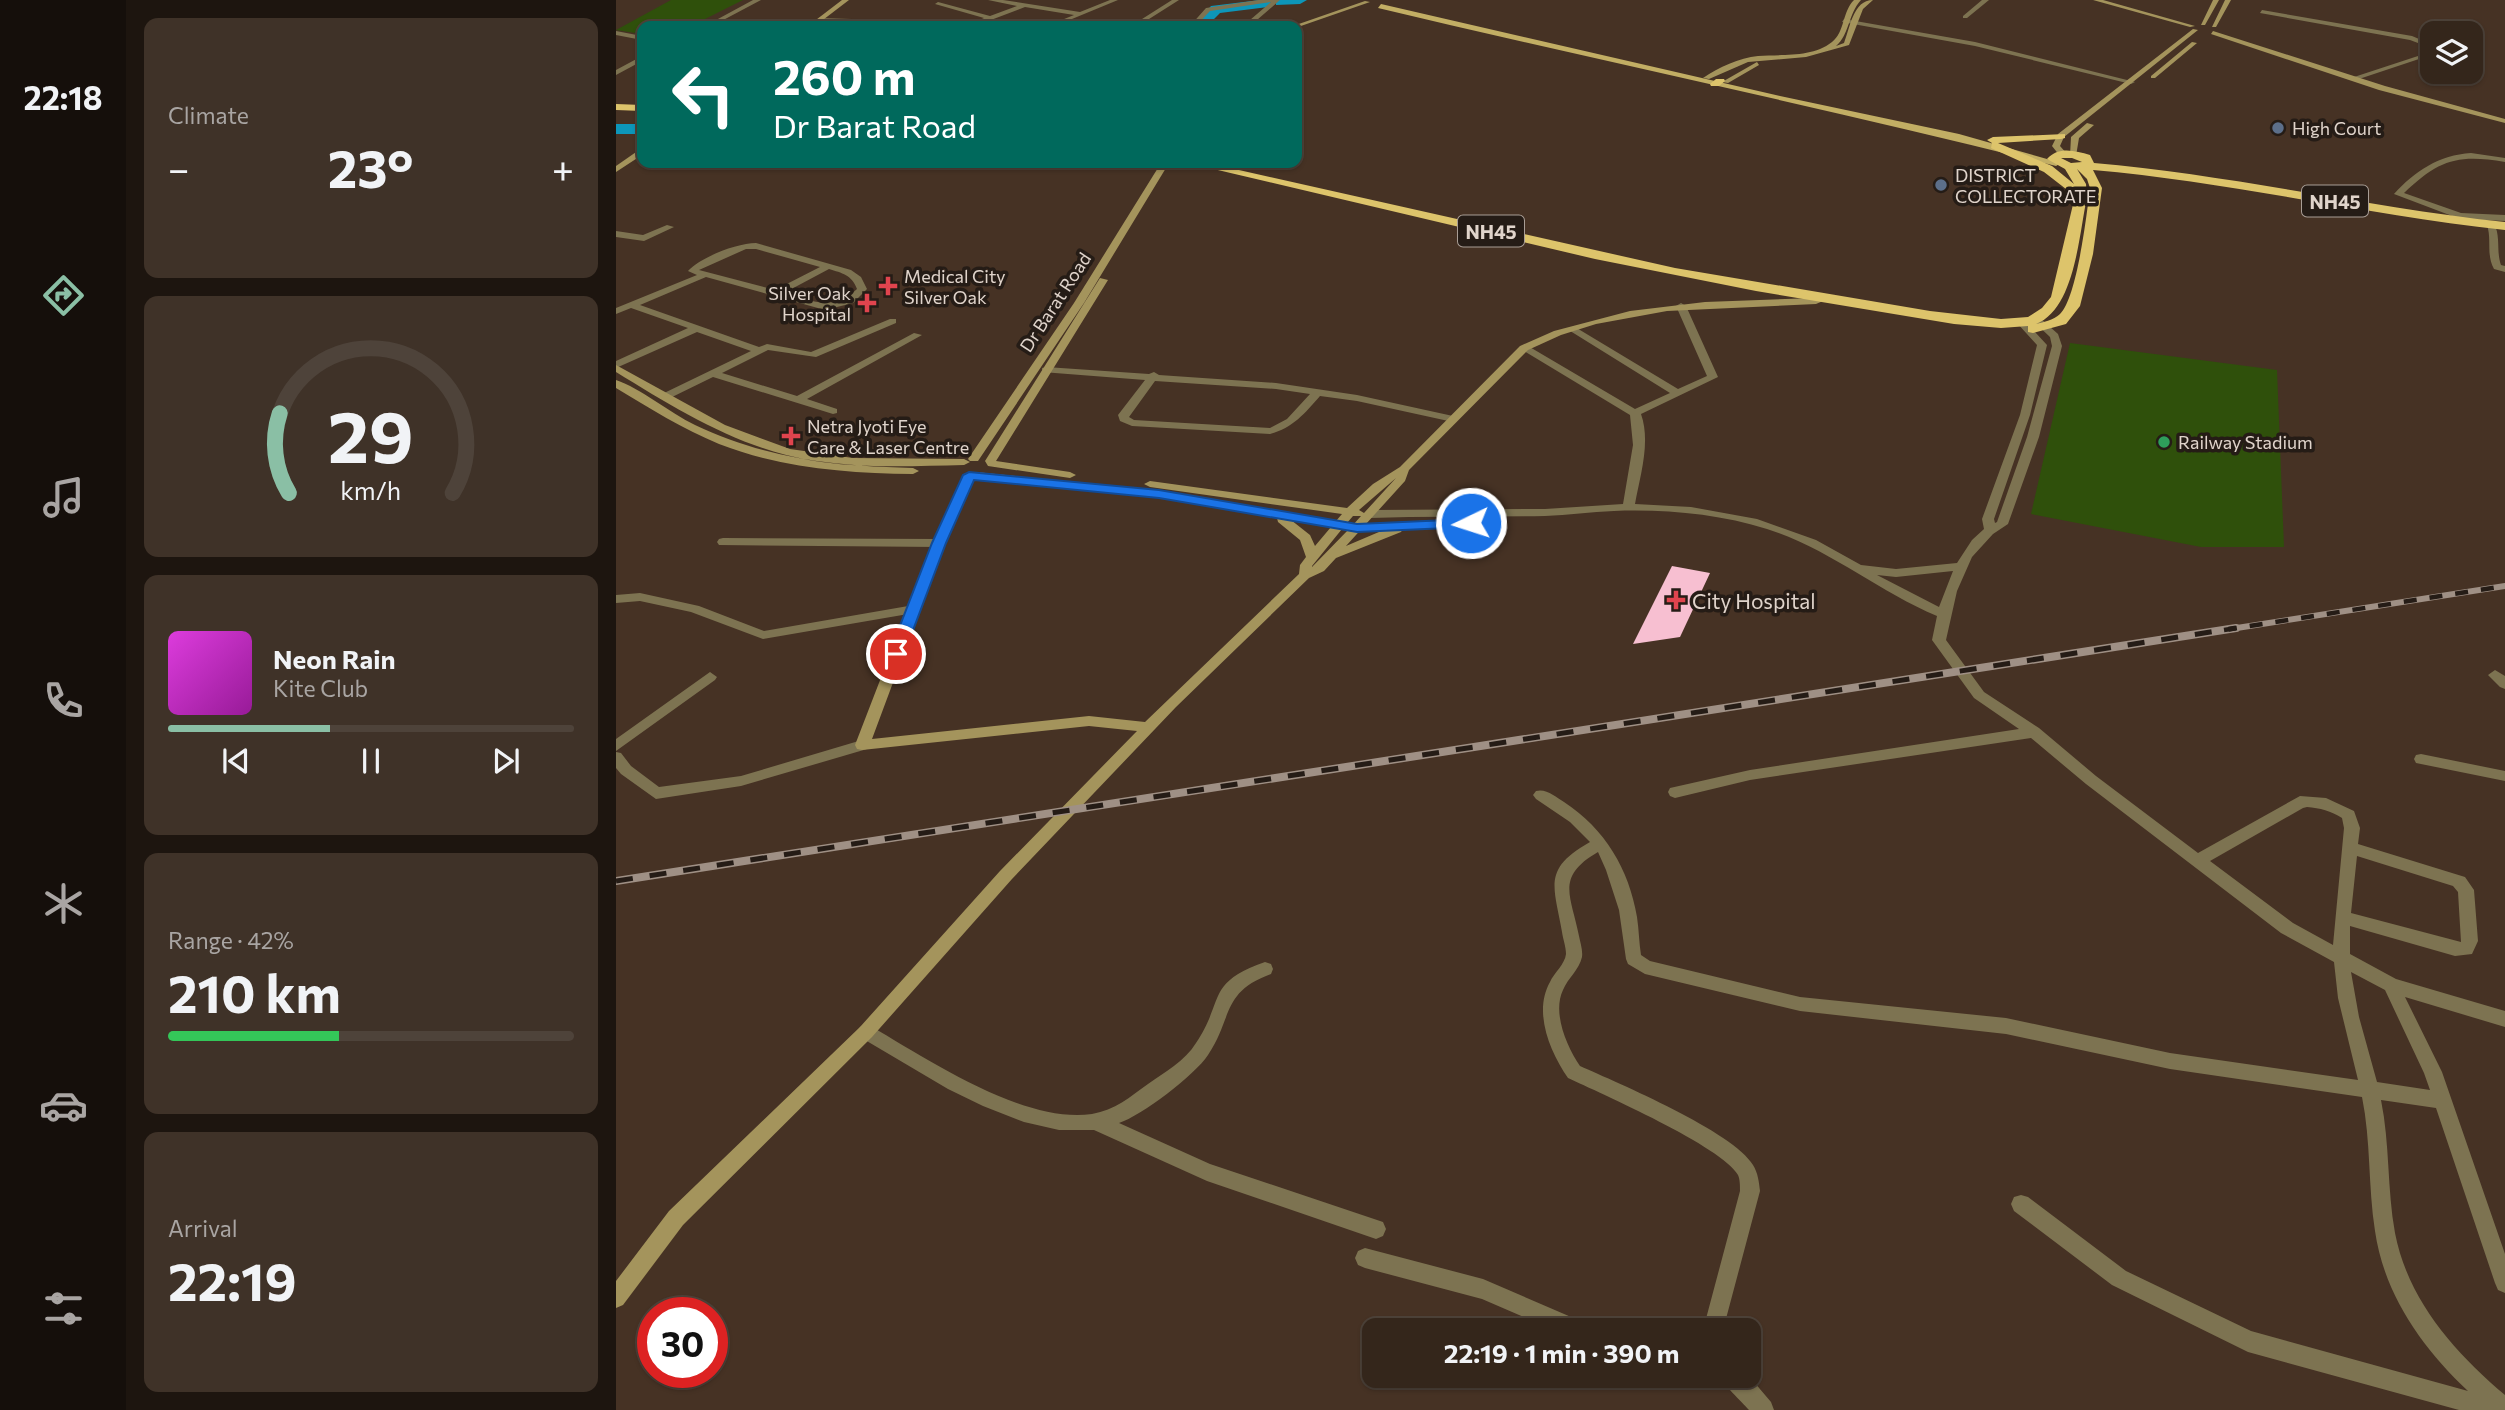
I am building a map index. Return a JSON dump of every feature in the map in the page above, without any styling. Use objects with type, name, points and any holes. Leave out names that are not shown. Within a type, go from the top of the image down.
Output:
[{"type":"highway","points":[[616,109],[637,112]]},
{"type":"highway","points":[[1994,143],[2061,136]]},
{"type":"highway","points":[[1994,143],[2048,169],[2081,197]]},
{"type":"highway","points":[[2033,325],[2051,309],[2058,298],[2081,197],[2080,184],[2072,160]]},
{"type":"highway","points":[[2033,325],[2068,314],[2076,295],[2096,188],[2093,179],[2072,160]]},
{"type":"highway","name":"NH45","points":[[2072,160],[2505,226]]},
{"type":"highway","name":"NH45","points":[[1216,168],[1658,269],[1973,327],[2033,325]]},
{"type":"main road","points":[[1377,2],[2072,160]]},
{"type":"street","points":[[718,21],[758,0]]},
{"type":"street","points":[[820,20],[846,0]]},
{"type":"street","points":[[991,0],[1081,14]]},
{"type":"street","points":[[1063,21],[1115,0]]},
{"type":"street","points":[[1142,21],[1176,0]]},
{"type":"street","points":[[1198,21],[1209,9],[1274,0]]},
{"type":"street","points":[[1251,21],[1274,0]]},
{"type":"street","points":[[1717,81],[1746,60],[1798,56],[1830,46],[1840,38],[1843,22],[1851,6],[1858,0]]},
{"type":"street","points":[[1717,81],[1760,62],[1805,59],[1843,46],[1849,41],[1860,8],[1870,0]]},
{"type":"street","points":[[1965,17],[1986,0]]},
{"type":"street","points":[[2096,0],[2194,28],[2209,29],[2353,79],[2505,121]]},
{"type":"street","points":[[2209,29],[2216,0]]},
{"type":"street","points":[[2145,83],[2209,29],[2228,0]]},
{"type":"street","points":[[1302,24],[1377,2]]},
{"type":"street","points":[[938,4],[990,18]]},
{"type":"street","points":[[982,21],[1028,5]]},
{"type":"street","points":[[2262,12],[2412,38],[2429,45],[2428,51],[2420,57],[2353,79]]},
{"type":"street","points":[[820,20],[852,21]]},
{"type":"street","points":[[1843,22],[1975,44],[2131,82]]},
{"type":"street","points":[[2072,160],[2056,146],[2061,136],[2131,82],[2194,28]]},
{"type":"street","points":[[616,33],[637,37]]},
{"type":"street","points":[[616,73],[637,61]]},
{"type":"street","points":[[2072,160],[2075,137],[2106,113]]},
{"type":"street","points":[[2505,160],[2453,154],[2413,180],[2398,194],[2459,216],[2505,218]]},
{"type":"street","points":[[616,170],[637,156]]},
{"type":"street","points":[[629,162],[637,159]]},
{"type":"street","name":"Dr Barat Road","points":[[862,745],[969,468],[1079,303],[1161,168]]},
{"type":"street","name":"Dr Barat Road","points":[[992,463],[1046,370],[1082,318],[1121,248],[1172,168]]},
{"type":"street","points":[[2491,225],[2496,236],[2493,261],[2497,267],[2505,269]]},
{"type":"street","points":[[616,234],[644,238],[670,227]]},
{"type":"street","points":[[745,246],[756,246],[828,266],[858,279],[862,289],[858,296],[840,306],[825,307],[702,276],[692,269],[745,246]]},
{"type":"street","points":[[775,294],[828,266]]},
{"type":"street","points":[[616,311],[702,276]]},
{"type":"street","points":[[1305,575],[1306,565],[1352,512],[1389,475],[1404,469],[1524,348],[1572,329],[1681,306],[1821,299]]},
{"type":"street","points":[[631,305],[759,350]]},
{"type":"street","points":[[1636,413],[1713,377],[1681,306]]},
{"type":"street","points":[[664,397],[759,350],[773,346],[812,355],[893,321]]},
{"type":"street","points":[[2033,325],[2055,336],[2057,346],[2036,425],[2002,524],[1990,528],[1961,566],[1942,613],[1940,640],[1979,695],[2034,732],[2287,928],[2391,985],[2505,1019]]},
{"type":"street","points":[[616,367],[695,329]]},
{"type":"street","points":[[1572,329],[1677,393]]},
{"type":"street","points":[[797,400],[917,335]]},
{"type":"street","points":[[1524,348],[1636,413],[1640,420],[1639,434],[1628,507]]},
{"type":"street","points":[[616,367],[701,420],[791,452],[840,459],[969,468],[1159,494],[1357,528],[1396,529],[1521,520],[1542,514]]},
{"type":"street","points":[[1046,370],[1154,375],[1318,392],[1453,419]]},
{"type":"street","points":[[713,374],[833,411]]},
{"type":"street","points":[[1154,375],[1123,415],[1124,419],[1132,423],[1270,431],[1282,429],[1291,422],[1318,392]]},
{"type":"street","points":[[616,383],[683,425],[772,460],[816,468],[870,471],[969,468],[992,463],[1370,514],[1542,514],[1628,507],[1713,513],[1791,533],[1860,569],[1895,594],[1942,613]]},
{"type":"street","points":[[616,1298],[676,1218],[866,1032],[1006,875],[1148,727],[1305,575],[1320,568],[1401,479],[1404,469]]},
{"type":"street","points":[[1276,514],[1306,538],[1312,558]]},
{"type":"street","points":[[1329,558],[1396,529]]},
{"type":"street","points":[[723,542],[939,543]]},
{"type":"street","points":[[1860,569],[1895,573],[1961,566]]},
{"type":"street","points":[[616,599],[640,597],[694,609],[763,635],[914,609]]},
{"type":"street","points":[[616,746],[710,677]]},
{"type":"street","points":[[616,757],[626,770],[656,793],[741,781],[862,745],[1089,722],[1148,727]]},
{"type":"street","points":[[1675,792],[1750,775],[2034,732]]},
{"type":"street","points":[[2421,758],[2505,776]]},
{"type":"street","points":[[1541,795],[1575,816],[1597,835],[1628,912],[1634,959],[1645,967],[1800,1004],[2006,1026],[2170,1061],[2259,1076],[2370,1087],[2442,1100]]},
{"type":"street","points":[[2197,860],[2300,802],[2314,801],[2336,807],[2349,815],[2350,848],[2342,960],[2345,990],[2370,1087],[2380,1146],[2385,1235],[2399,1278],[2425,1329],[2468,1379],[2505,1409]]},
{"type":"street","points":[[1601,843],[1569,862],[1562,872],[1561,881],[1574,954],[1572,965],[1553,993],[1551,1007],[1563,1059],[1574,1072],[1686,1128],[1735,1158],[1747,1171],[1750,1191],[1716,1318]]},
{"type":"street","points":[[2345,918],[2455,949],[2466,949],[2470,942],[2466,890],[2459,881],[2350,848]]},
{"type":"street","points":[[866,1032],[958,1085],[1014,1111],[1055,1123],[1096,1122],[1121,1114],[1193,1063],[1206,1043],[1230,986],[1243,975],[1265,968]]},
{"type":"street","points":[[2391,985],[2433,1072],[2505,1283]]},
{"type":"street","points":[[1096,1122],[1207,1172],[1376,1229]]},
{"type":"street","points":[[2021,1205],[2119,1278],[2248,1341],[2498,1410]]},
{"type":"street","points":[[1365,1258],[1483,1289],[1550,1318]]},
{"type":"street","points":[[1745,1388],[1763,1410]]},
{"type":"green space","points":[[671,0],[743,0],[701,21],[637,21],[637,33],[616,30]]},
{"type":"green space","name":"Railway Stadium","points":[[2070,343],[2277,370],[2284,547],[2201,547],[2031,514]]},
{"type":"building","points":[[1672,566],[1710,573],[1680,637],[1633,644]]},
{"type":"waterway","points":[[1281,2],[1300,0]]},
{"type":"waterway","points":[[1205,21],[1216,9],[1268,3]]},
{"type":"waterway","points":[[616,129],[637,129]]},
{"type":"railway","points":[[2224,630],[2505,586]]},
{"type":"railway","points":[[616,881],[2236,628]]},
{"type":"place","name":"High Court","points":[[2278,128]]},
{"type":"place","name":"DISTRICT COLLECTORATE","points":[[1941,185]]},
{"type":"place","name":"Medical City Silver Oak","points":[[888,286]]},
{"type":"place","name":"Silver Oak Hospital","points":[[867,303]]},
{"type":"place","name":"Netra Jyoti Eye Care & Laser Centre","points":[[791,436]]},
{"type":"place","name":"Railway Stadium","points":[[2164,442]]},
{"type":"place","name":"City Hospital","points":[[1676,600]]},
{"type":"route","points":[[896,654],[939,543],[969,475],[1159,494],[1357,528],[1396,529],[1471,523]]}]
